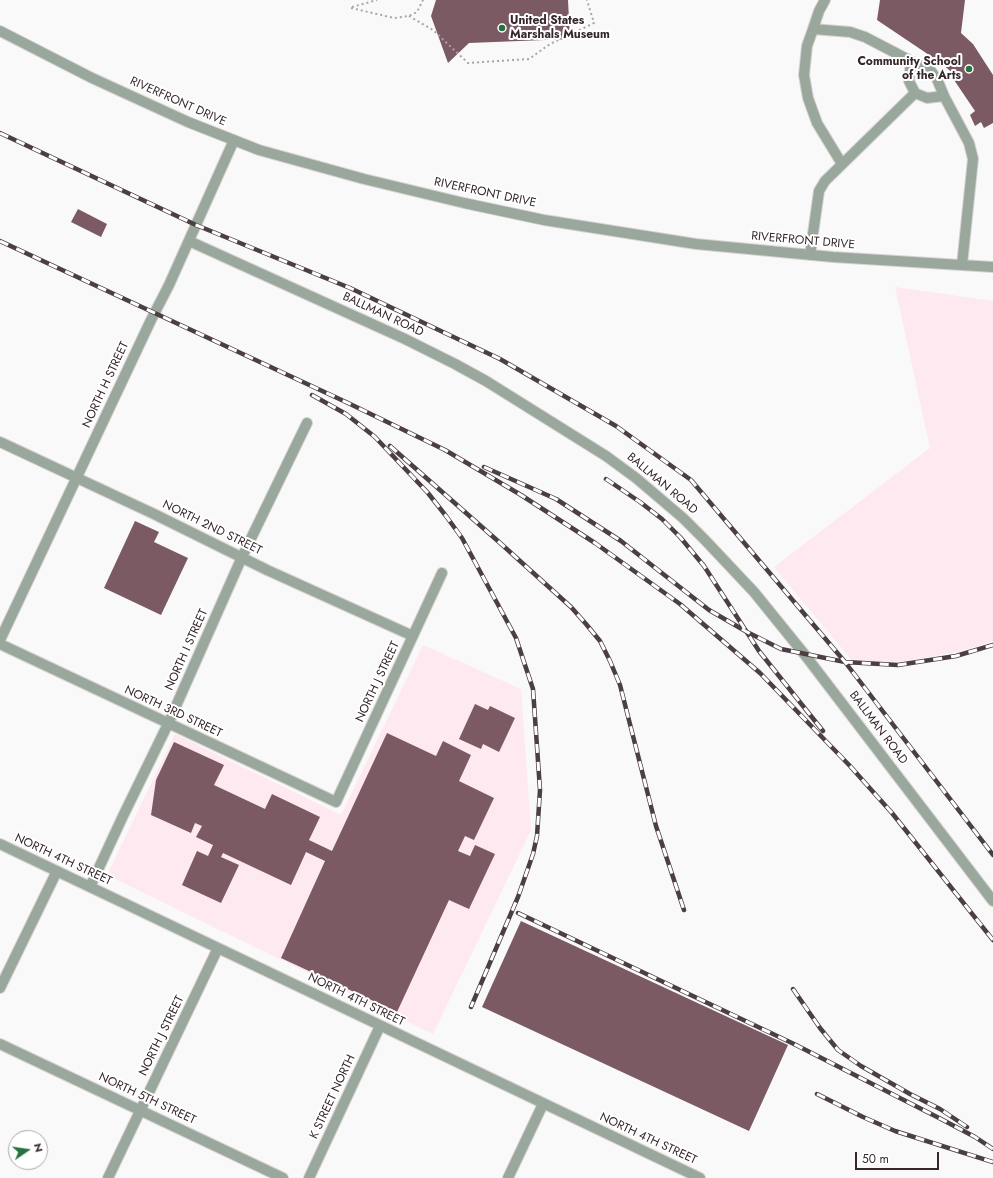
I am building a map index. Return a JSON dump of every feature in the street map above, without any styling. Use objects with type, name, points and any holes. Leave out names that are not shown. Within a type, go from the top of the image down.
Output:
[{"type":"street","points":[[825,0],[819,11],[807,46],[804,75],[808,98],[817,123],[842,164]]},
{"type":"street","points":[[812,29],[850,32],[864,37],[931,71],[937,79],[944,96],[969,143],[973,159],[962,265]]},
{"type":"street","name":"RIVERFRONT DRIVE","points":[[0,31],[92,78],[181,119],[259,150],[364,179],[464,203],[544,220],[696,244],[810,255],[993,267]]},
{"type":"street","points":[[911,62],[908,81],[915,93],[927,98],[944,96]]},
{"type":"street","points":[[810,255],[819,191],[825,181],[915,93]]},
{"type":"street","name":"NORTH H STREET","points":[[0,640],[150,320],[169,285],[234,140]]},
{"type":"street","name":"BALLMAN ROAD","points":[[189,241],[405,339],[455,364],[533,410],[606,456],[636,478],[694,528],[726,560],[754,592],[805,655],[993,901]]},
{"type":"street","name":"NORTH I STREET","points":[[90,887],[168,724],[242,557],[307,423]]},
{"type":"street","name":"NORTH 2ND STREET","points":[[0,442],[413,636]]},
{"type":"street","name":"NORTH J STREET","points":[[336,802],[442,572]]},
{"type":"street","name":"NORTH 3RD STREET","points":[[0,644],[336,802]]},
{"type":"street","name":"NORTH 4TH STREET","points":[[0,844],[700,1178]]},
{"type":"street","points":[[0,988],[57,871]]},
{"type":"street","name":"NORTH J STREET","points":[[108,1178],[218,948]]},
{"type":"street","name":"K STREET NORTH","points":[[309,1178],[380,1026]]},
{"type":"street","name":"NORTH 5TH STREET","points":[[0,1044],[283,1178]]},
{"type":"street","points":[[508,1178],[543,1104]]},
{"type":"path","points":[[377,0],[350,8],[394,18],[409,16],[417,12],[423,0]]},
{"type":"path","points":[[409,16],[433,30],[468,63],[529,59],[550,44],[594,23],[587,0]]},
{"type":"shaded area","points":[[895,287],[993,301],[993,641],[962,651],[906,661],[855,664],[774,567],[930,448]]},
{"type":"shaded area","points":[[423,645],[521,689],[531,830],[433,1034],[107,875],[175,734],[341,815]]},
{"type":"building","name":"United States Marshals Museum","points":[[436,0],[568,0],[570,39],[469,43],[448,63],[431,16]]},
{"type":"building","name":"Community School of the Arts","points":[[880,0],[965,0],[961,33],[973,44],[993,75],[993,123],[984,128],[981,122],[975,126],[970,115],[975,111],[952,77],[955,75],[941,63],[877,20]]},
{"type":"building","points":[[78,209],[107,224],[101,237],[71,222]]},
{"type":"building","points":[[135,521],[159,532],[154,542],[188,558],[161,615],[104,588]]},
{"type":"building","points":[[475,704],[488,710],[490,706],[515,718],[499,752],[483,744],[481,749],[459,739]]},
{"type":"building","points":[[387,733],[436,756],[443,741],[471,755],[459,781],[494,798],[474,840],[465,836],[458,851],[470,856],[475,845],[495,854],[469,909],[449,900],[397,1012],[281,958],[325,861],[306,852],[291,885],[223,853],[221,857],[239,865],[221,903],[182,885],[197,851],[208,856],[213,845],[196,837],[202,826],[195,823],[191,833],[151,815],[156,780],[174,742],[224,765],[214,785],[265,809],[272,794],[320,817],[309,840],[332,851]]},
{"type":"building","points":[[521,921],[788,1045],[749,1131],[482,1007]]},
{"type":"railway","points":[[0,133],[196,225],[350,288],[500,359],[616,426],[691,480],[845,662],[993,855]]},
{"type":"railway","points":[[0,241],[348,403],[445,450],[521,495],[595,543],[680,604],[760,673],[850,766],[892,813],[993,940]]},
{"type":"railway","points":[[312,395],[346,414],[375,437],[428,493],[446,516],[462,538],[516,638],[533,689],[540,790],[537,836],[533,854],[518,897],[471,1007]]},
{"type":"railway","points":[[390,446],[571,607],[600,641],[620,685],[656,826],[684,910]]},
{"type":"railway","points":[[484,467],[556,499],[621,541],[709,610],[747,632],[781,649],[845,662],[898,665],[956,656],[993,645]]},
{"type":"railway","points":[[606,479],[662,519],[680,537],[704,566],[759,651],[823,731]]},
{"type":"railway","points":[[518,913],[794,1044],[941,1119],[975,1137],[993,1149]]},
{"type":"railway","points":[[793,989],[820,1028],[838,1050],[861,1066],[940,1109],[967,1127]]},
{"type":"railway","points":[[817,1094],[895,1131],[993,1162]]},
{"type":"place","name":"United States Marshals Museum","points":[[502,28]]},
{"type":"place","name":"Community School of the Arts","points":[[969,69]]}]
